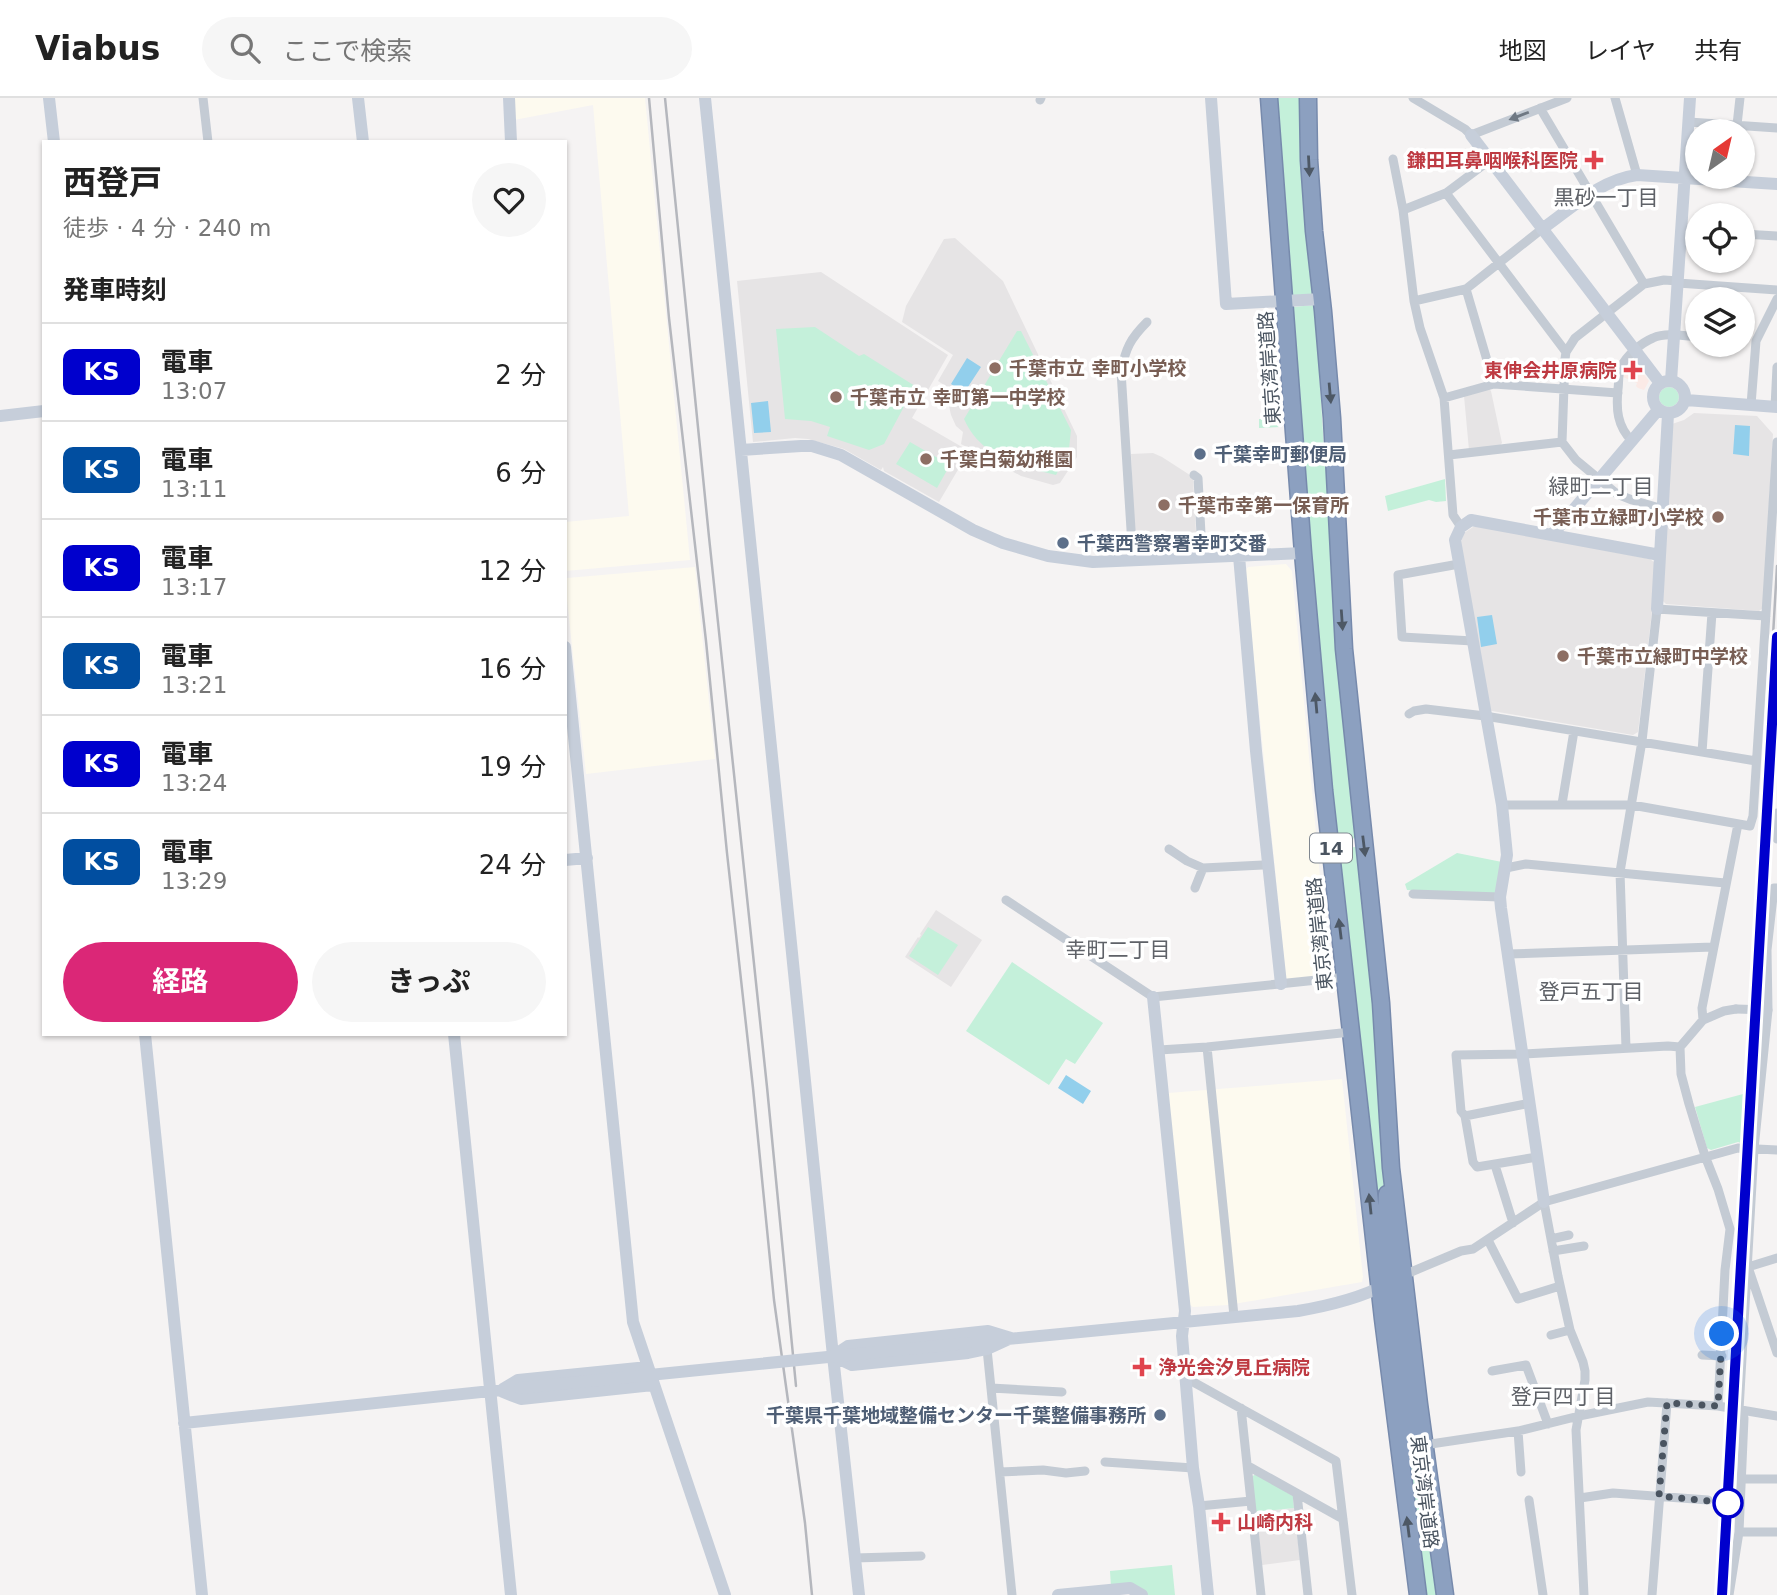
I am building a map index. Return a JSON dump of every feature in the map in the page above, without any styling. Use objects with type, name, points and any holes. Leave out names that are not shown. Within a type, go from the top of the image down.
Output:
[{"type":"highway","name":"東京湾岸道路","points":[[1269,98],[1303,553],[1324,790],[1379,1288],[1418,1595]]},
{"type":"highway","name":"東京湾岸道路","points":[[1308,98],[1312,205],[1332,418],[1344,649],[1381,1003],[1391,1168],[1445,1595]]},
{"type":"highway","points":[[1379,1288],[1388,1276],[1384,1218],[1391,1168]]},
{"type":"highway","points":[[1404,1275],[1394,1298],[1409,1425],[1404,1490]]},
{"type":"street","points":[[49,98],[54,140]]},
{"type":"street","points":[[203,98],[208,140]]},
{"type":"street","points":[[358,98],[363,140]]},
{"type":"street","points":[[509,98],[512,140]]},
{"type":"street","points":[[705,98],[859,1595]]},
{"type":"street","points":[[1211,98],[1226,304],[1322,299]]},
{"type":"street","points":[[1413,98],[1471,135],[1542,229],[1606,313],[1634,351],[1665,382],[1681,385],[1686,400],[1677,412],[1663,412],[1655,406],[1653,396],[1654,391],[1665,382],[1674,335],[1685,178],[1637,175],[1613,180],[1542,229],[1466,289],[1414,301]]},
{"type":"street","points":[[1471,135],[1567,98]]},
{"type":"street","points":[[1615,98],[1637,175]]},
{"type":"street","points":[[1689,119],[1690,98]]},
{"type":"street","points":[[1738,119],[1740,98]]},
{"type":"street","points":[[1540,108],[1644,284]]},
{"type":"street","points":[[1755,126],[1777,128]]},
{"type":"street","points":[[1393,159],[1414,301],[1420,328],[1444,398],[1453,515],[1461,527]]},
{"type":"street","points":[[1402,210],[1446,193],[1490,160]]},
{"type":"street","points":[[1755,183],[1777,184]]},
{"type":"street","points":[[1446,193],[1566,352]]},
{"type":"street","points":[[1681,230],[1685,230]]},
{"type":"street","points":[[1755,235],[1777,236]]},
{"type":"street","points":[[1662,509],[1617,494],[1576,460],[1562,442],[1566,352],[1574,338],[1644,284],[1664,280],[1777,290]]},
{"type":"street","points":[[1466,289],[1494,384]]},
{"type":"street","points":[[1751,405],[1756,341],[1777,299]]},
{"type":"street","points":[[1133,561],[1121,371],[1130,341],[1147,322]]},
{"type":"street","points":[[1632,440],[1618,418],[1619,373],[1622,366],[1634,351],[1652,338],[1661,335],[1685,336]]},
{"type":"street","points":[[1686,400],[1776,407],[1777,367]]},
{"type":"street","points":[[1444,398],[1494,384],[1618,393]]},
{"type":"street","points":[[0,416],[42,411]]},
{"type":"street","points":[[1552,535],[1632,440],[1663,412]]},
{"type":"street","points":[[1626,1048],[1620,872],[1642,741],[1657,609],[1663,412]]},
{"type":"street","points":[[1449,456],[1562,442]]},
{"type":"street","points":[[1502,805],[1632,805],[1750,826],[1753,816],[1777,442]]},
{"type":"street","points":[[741,450],[802,446],[823,449],[853,460],[950,518],[1003,543],[1045,556],[1093,562],[1303,553]]},
{"type":"street","points":[[1188,558],[1201,534],[1198,478],[1194,475]]},
{"type":"street","points":[[1584,1595],[1576,1430],[1585,1371],[1570,1330],[1544,1202],[1500,897],[1507,855],[1502,805],[1455,540],[1461,527],[1471,520],[1660,555]]},
{"type":"street","points":[[1239,556],[1256,751],[1281,984]]},
{"type":"street","points":[[1459,564],[1398,575],[1402,637],[1472,641]]},
{"type":"street","points":[[1657,609],[1766,616]]},
{"type":"street","points":[[1702,752],[1712,612]]},
{"type":"street","points":[[567,666],[633,1322],[725,1595]]},
{"type":"street","points":[[1409,715],[1414,711],[1426,709],[1485,716],[1756,761]]},
{"type":"street","points":[[1562,804],[1574,731]]},
{"type":"street","points":[[1777,813],[1777,839]]},
{"type":"street","points":[[1703,1020],[1702,1007],[1738,824]]},
{"type":"street","points":[[1169,849],[1203,868],[1263,865]]},
{"type":"street","points":[[567,860],[587,858]]},
{"type":"street","points":[[1506,868],[1526,864],[1725,883]]},
{"type":"street","points":[[1195,888],[1203,868]]},
{"type":"street","points":[[1730,1595],[1739,1532],[1742,1479],[1744,1418],[1739,1410],[1755,1149],[1772,1010],[1767,950],[1774,888],[1777,888]]},
{"type":"street","points":[[1413,894],[1500,897]]},
{"type":"street","points":[[1006,900],[1153,998],[1346,977]]},
{"type":"street","points":[[1508,954],[1713,947]]},
{"type":"street","points":[[1153,998],[1185,1311],[1182,1336],[1193,1468],[1208,1595]]},
{"type":"street","points":[[1718,1406],[1725,1270],[1730,1229],[1718,1189],[1704,1156],[1681,1074],[1680,1046],[1703,1020],[1724,1010],[1772,1010]]},
{"type":"street","points":[[1159,1050],[1351,1032]]},
{"type":"street","points":[[145,1036],[202,1595]]},
{"type":"street","points":[[454,1036],[495,1391],[511,1595]]},
{"type":"street","points":[[1537,1157],[1477,1167],[1472,1162],[1465,1116],[1461,1111],[1457,1055],[1680,1046]]},
{"type":"street","points":[[1207,1047],[1234,1316]]},
{"type":"street","points":[[1465,1116],[1530,1103]]},
{"type":"street","points":[[184,1423],[1315,1308],[1350,1299],[1461,1251],[1473,1249],[1544,1202],[1738,1147],[1777,1150]]},
{"type":"street","points":[[1495,1165],[1513,1223]]},
{"type":"street","points":[[1551,1238],[1569,1235]]},
{"type":"street","points":[[1488,1240],[1518,1299],[1560,1286]]},
{"type":"street","points":[[1553,1251],[1584,1246]]},
{"type":"street","points":[[1748,1267],[1777,1258]]},
{"type":"street","points":[[1748,1267],[1777,1353]]},
{"type":"street","points":[[1551,1335],[1570,1330]]},
{"type":"street","points":[[833,1356],[848,1346],[988,1331],[1011,1338]]},
{"type":"street","points":[[833,1356],[852,1366],[968,1353],[987,1349],[1011,1338]]},
{"type":"street","points":[[987,1349],[1012,1595]]},
{"type":"street","points":[[1702,1356],[1721,1356]]},
{"type":"street","points":[[1492,1371],[1526,1365],[1548,1424]]},
{"type":"street","points":[[495,1391],[518,1380],[648,1367]]},
{"type":"street","points":[[1186,1378],[1336,1461],[1352,1595]]},
{"type":"street","points":[[495,1391],[521,1399],[653,1385]]},
{"type":"street","points":[[991,1388],[1062,1392]]},
{"type":"street","points":[[1424,1445],[1518,1431],[1647,1402],[1718,1406],[1777,1416]]},
{"type":"street","points":[[1652,1595],[1667,1403]]},
{"type":"street","points":[[1241,1408],[1261,1595]]},
{"type":"street","points":[[1518,1431],[1521,1472]]},
{"type":"street","points":[[1105,1462],[1193,1468]]},
{"type":"street","points":[[1248,1466],[1343,1519]]},
{"type":"street","points":[[1000,1472],[1085,1471]]},
{"type":"street","points":[[1742,1479],[1777,1479]]},
{"type":"street","points":[[1580,1498],[1604,1493],[1708,1500]]},
{"type":"street","points":[[1297,1494],[1308,1595]]},
{"type":"street","points":[[1199,1506],[1251,1500]]},
{"type":"street","points":[[1529,1500],[1544,1595]]},
{"type":"street","points":[[1739,1532],[1777,1532]]},
{"type":"street","points":[[855,1558],[921,1556]]},
{"type":"street","points":[[1058,1595],[1130,1588],[1142,1595]]},
{"type":"shaded area","points":[[512,98],[645,98],[690,560],[567,571],[567,522],[629,516],[593,105],[514,120]]},
{"type":"shaded area","name":"千葉市立 幸町小学校","points":[[955,238],[1003,281],[1077,436],[1077,457],[1060,483],[1053,485],[1021,476],[961,444],[963,432],[956,426],[948,401],[950,389],[938,381],[953,355],[902,322],[906,306],[944,239]]},
{"type":"shaded area","name":"千葉市立 幸町第一中学校","points":[[821,272],[948,355],[912,418],[969,451],[939,502],[884,471],[883,467],[881,470],[844,449],[795,438],[753,442],[737,281]]},
{"type":"shaded area","name":"東伸会井原病院","points":[[1630,361],[1635,363],[1649,381],[1644,390],[1636,386],[1637,383],[1623,377]]},
{"type":"shaded area","points":[[1489,389],[1502,443],[1499,447],[1469,450],[1464,396]]},
{"type":"shaded area","name":"千葉市立緑町小学校","points":[[1694,413],[1757,416],[1773,434],[1763,608],[1759,611],[1666,604],[1663,601],[1672,424]]},
{"type":"shaded area","name":"千葉市幸第一保育所","points":[[1153,453],[1193,477],[1196,532],[1182,551],[1135,551],[1131,454]]},
{"type":"shaded area","name":"千葉市立緑町中学校","points":[[1478,526],[1650,559],[1655,563],[1638,732],[1633,735],[1488,709],[1461,542],[1464,533]]},
{"type":"shaded area","points":[[1286,564],[1292,571],[1329,975],[1288,980],[1245,571],[1248,567]]},
{"type":"shaded area","points":[[695,567],[715,759],[586,774],[567,600],[567,578]]},
{"type":"shaded area","points":[[936,910],[982,940],[951,987],[905,957]]},
{"type":"shaded area","points":[[1342,1079],[1362,1282],[1228,1305],[1193,1307],[1189,1304],[1168,1093]]},
{"type":"shaded area","points":[[1294,1508],[1300,1560],[1262,1565],[1256,1512]]},
{"type":"green space","points":[[1276,98],[1302,98],[1314,295],[1292,297]]},
{"type":"green space","points":[[1315,305],[1324,449],[1357,838],[1337,840],[1292,307]]},
{"type":"green space","points":[[815,327],[859,356],[864,354],[915,386],[884,444],[869,450],[827,436],[830,427],[811,421],[785,419],[776,329]]},
{"type":"green space","points":[[1017,331],[1021,331],[1071,430],[1069,449],[1056,475],[1002,458],[980,443],[964,419]]},
{"type":"green space","points":[[1669,387],[1676,390],[1679,397],[1676,404],[1669,407],[1662,404],[1659,397],[1662,390]]},
{"type":"green space","points":[[1280,418],[1280,427],[1259,428],[1259,419]]},
{"type":"green space","points":[[910,442],[950,465],[937,488],[896,464]]},
{"type":"green space","points":[[1445,479],[1446,501],[1429,500],[1388,511],[1385,496]]},
{"type":"green space","points":[[1356,847],[1374,999],[1384,1177],[1382,1238],[1339,848]]},
{"type":"green space","points":[[1457,853],[1502,862],[1495,894],[1407,890],[1405,884]]},
{"type":"green space","points":[[928,927],[958,945],[938,975],[909,956]]},
{"type":"green space","points":[[1012,962],[1103,1023],[1075,1064],[1066,1059],[1049,1085],[966,1031]]},
{"type":"green space","points":[[1743,1094],[1741,1143],[1711,1150],[1707,1148],[1695,1107]]},
{"type":"green space","points":[[1400,1297],[1438,1595],[1425,1595],[1410,1484]]},
{"type":"green space","points":[[1256,1474],[1293,1496],[1294,1508],[1256,1512],[1251,1477]]},
{"type":"green space","points":[[1172,1565],[1175,1595],[1148,1595],[1131,1585],[1111,1587],[1110,1571]]},
{"type":"water","points":[[967,358],[981,367],[964,393],[951,384]]},
{"type":"water","points":[[768,401],[771,432],[754,433],[751,403]]},
{"type":"water","points":[[1735,425],[1750,426],[1749,456],[1733,454]]},
{"type":"water","points":[[1492,615],[1497,644],[1481,647],[1477,617]]},
{"type":"water","points":[[1066,1075],[1091,1091],[1083,1104],[1058,1088]]},
{"type":"railway","points":[[649,98],[669,318],[706,641],[774,1300],[805,1523],[812,1595]]},
{"type":"railway","points":[[665,98],[796,1386]]},
{"type":"railway","points":[[1718,1595],[1777,566]]},
{"type":"train","name":"KS","points":[[1722,1595],[1777,637]]},
{"type":"place","name":"鎌田耳鼻咽喉科医院","points":[[1594,160]]},
{"type":"place","name":"千葉市立 幸町小学校","points":[[995,368]]},
{"type":"place","name":"東伸会井原病院","points":[[1633,370]]},
{"type":"place","name":"千葉市立 幸町第一中学校","points":[[836,397]]},
{"type":"place","name":"千葉幸町郵便局","points":[[1200,454]]},
{"type":"place","name":"千葉白菊幼稚園","points":[[926,459]]},
{"type":"place","name":"千葉市幸第一保育所","points":[[1164,505]]},
{"type":"place","name":"千葉市立緑町小学校","points":[[1718,517]]},
{"type":"place","name":"千葉西警察署幸町交番","points":[[1063,543]]},
{"type":"place","name":"千葉市立緑町中学校","points":[[1563,656]]},
{"type":"place","name":"浄光会汐見丘病院","points":[[1142,1367]]},
{"type":"place","name":"千葉県千葉地域整備センター千葉整備事務所","points":[[1160,1415]]},
{"type":"place","name":"山崎内科","points":[[1221,1522]]},
{"type":"district","name":"黒砂一丁目","points":[[1606,198]]},
{"type":"district","name":"緑町二丁目","points":[[1601,487]]},
{"type":"district","name":"幸町二丁目","points":[[1118,950]]},
{"type":"district","name":"登戸五丁目","points":[[1591,992]]},
{"type":"district","name":"登戸四丁目","points":[[1563,1397]]},
{"type":"route","points":[[1722,1334],[1718,1406],[1667,1403],[1659,1496],[1728,1503]]}]
